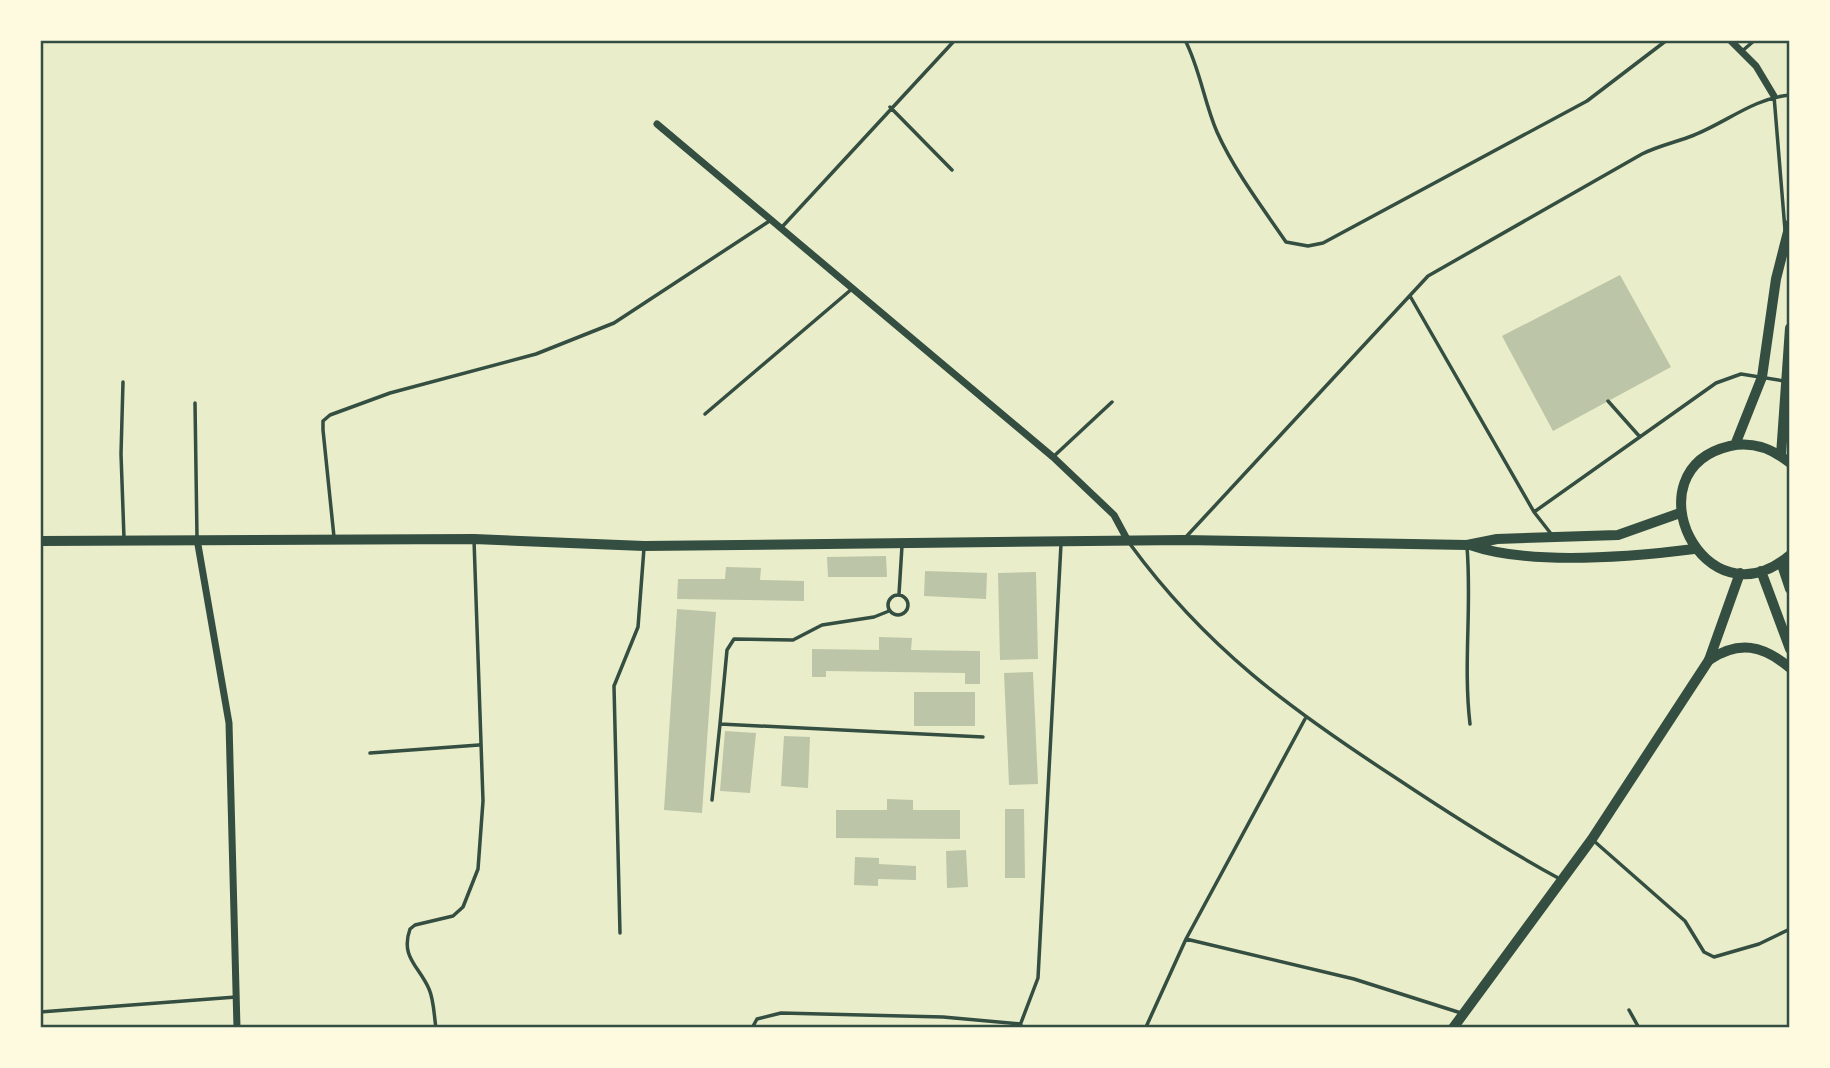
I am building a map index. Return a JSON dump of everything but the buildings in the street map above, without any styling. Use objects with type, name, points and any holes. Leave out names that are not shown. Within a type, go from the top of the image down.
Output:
[{"type":"main road","points":[[1735,445],[1762,377],[1787,229]]},
{"type":"main road","points":[[1790,328],[1785,459],[1757,445],[1735,445],[1715,451],[1698,464],[1686,481],[1681,513],[1683,526],[1695,549],[1715,566],[1740,573],[1761,571],[1785,559],[1790,589]]},
{"type":"main road","points":[[40,541],[474,539],[644,546],[902,546],[1183,541],[1467,545],[1497,539],[1618,535],[1681,513]]},
{"type":"main road","points":[[1467,545],[1497,555],[1631,557],[1695,549]]},
{"type":"main road","points":[[1761,571],[1790,649]]},
{"type":"main road","points":[[1453,1028],[1592,839],[1709,660],[1740,573]]},
{"type":"main road","points":[[1709,660],[1727,648],[1749,648],[1765,651],[1790,668]]},
{"type":"street","points":[[1730,40],[1756,66],[1774,96]]},
{"type":"street","points":[[657,124],[1053,457],[1114,515],[1128,542]]},
{"type":"street","points":[[197,539],[229,723],[237,1028]]},
{"type":"lane","points":[[782,227],[890,107],[955,40]]},
{"type":"lane","points":[[1185,40],[1224,145],[1286,242],[1308,246],[1323,243],[1587,101],[1667,40]]},
{"type":"lane","points":[[1741,52],[1755,40]]},
{"type":"lane","points":[[1183,541],[1428,276],[1642,153],[1689,137],[1774,96],[1790,95]]},
{"type":"lane","points":[[1774,96],[1787,229]]},
{"type":"lane","points":[[890,107],[952,170]]},
{"type":"lane","points":[[334,539],[323,430],[323,421],[330,415],[390,393],[537,354],[614,323],[772,219]]},
{"type":"lane","points":[[705,414],[853,288]]},
{"type":"lane","points":[[1410,296],[1534,512],[1553,537]]},
{"type":"lane","points":[[1534,512],[1716,383],[1741,374],[1788,382]]},
{"type":"lane","points":[[123,382],[121,454],[124,540]]},
{"type":"lane","points":[[1608,401],[1640,437]]},
{"type":"lane","points":[[195,402],[197,539]]},
{"type":"lane","points":[[1053,457],[1112,402]]},
{"type":"lane","points":[[436,1028],[430,990],[408,957],[406,945],[410,929],[453,916],[463,907],[472,889],[480,851],[483,801],[474,539]]},
{"type":"lane","points":[[752,1028],[757,1020],[780,1013],[943,1017],[1020,1026],[1038,978],[1062,542]]},
{"type":"lane","points":[[1128,542],[1157,582],[1188,617],[1247,673],[1305,719],[1489,840],[1561,880]]},
{"type":"lane","points":[[1467,545],[1470,588],[1466,683],[1470,724]]},
{"type":"lane","points":[[620,933],[614,686],[638,627],[644,546]]},
{"type":"lane","points":[[889,611],[888,602],[898,594],[902,546]]},
{"type":"lane","points":[[712,800],[727,650],[734,639],[793,640],[822,625],[874,617],[889,611],[897,615],[906,612],[906,599],[898,594]]},
{"type":"lane","points":[[1146,1027],[1186,939],[1305,719]]},
{"type":"lane","points":[[720,724],[984,737]]},
{"type":"lane","points":[[369,752],[479,744]]},
{"type":"lane","points":[[1592,839],[1685,921],[1704,952],[1714,957],[1759,944],[1790,929]]},
{"type":"lane","points":[[1186,939],[1354,979],[1462,1014]]},
{"type":"lane","points":[[40,1012],[236,997]]},
{"type":"lane","points":[[1629,1010],[1639,1028]]}]
